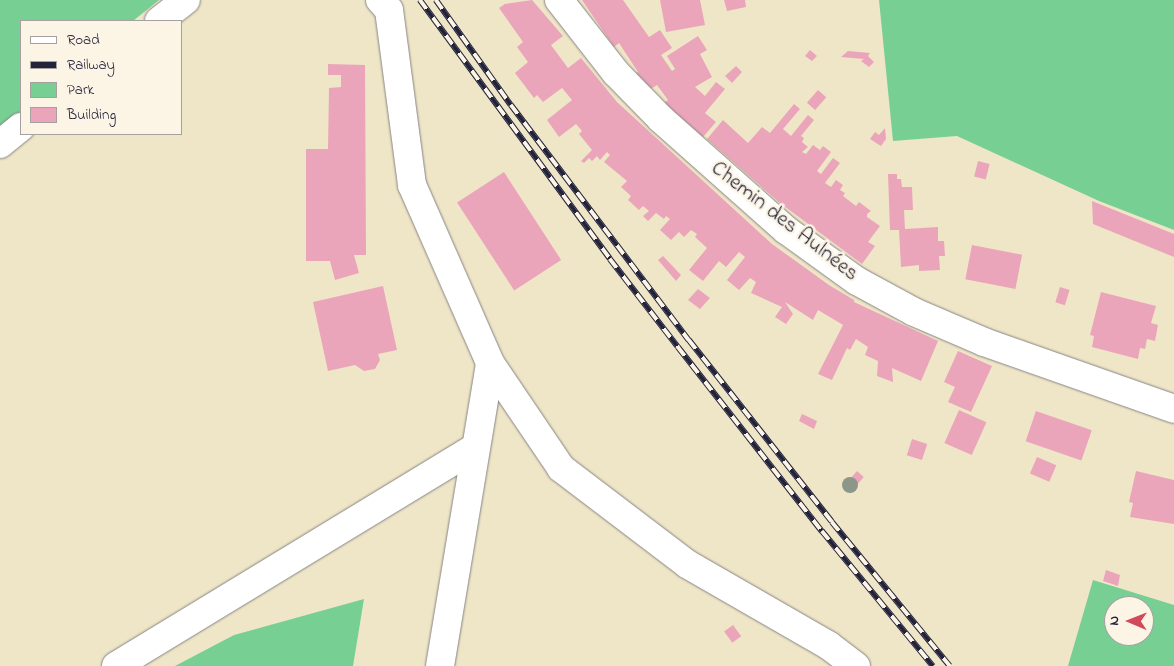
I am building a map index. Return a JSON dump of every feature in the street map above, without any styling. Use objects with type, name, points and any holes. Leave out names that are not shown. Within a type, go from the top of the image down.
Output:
[{"type":"street","points":[[160,20],[186,0]]},
{"type":"street","points":[[380,0],[389,10],[412,185],[490,363],[561,468],[687,564],[828,645],[856,666]]},
{"type":"street","name":"Chemin des Aulnées","points":[[560,0],[616,73],[661,119],[786,230],[857,281],[914,312],[984,342],[1174,409]]},
{"type":"street","points":[[0,144],[20,128]]},
{"type":"street","points":[[440,666],[490,363]]},
{"type":"street","points":[[116,666],[476,447]]},
{"type":"green space","points":[[0,0],[159,0],[134,20],[20,20],[20,113],[0,129]]},
{"type":"green space","points":[[879,0],[1174,0],[1174,230],[1099,201],[957,136],[893,141]]},
{"type":"green space","points":[[1093,580],[1145,596],[1104,596],[1104,646],[1154,646],[1154,599],[1174,605],[1174,666],[1068,666]]},
{"type":"green space","points":[[364,599],[353,666],[175,666],[234,635]]},
{"type":"building","points":[[532,0],[563,36],[551,45],[568,68],[581,58],[617,102],[772,244],[829,285],[854,300],[854,302],[938,341],[921,381],[892,368],[893,382],[877,376],[878,361],[865,355],[868,347],[856,339],[850,350],[847,348],[832,380],[818,374],[843,325],[818,310],[813,320],[785,302],[793,314],[786,324],[775,317],[782,307],[751,293],[756,282],[750,278],[739,290],[727,280],[745,257],[739,252],[726,267],[719,261],[703,281],[689,270],[707,248],[695,237],[697,234],[691,230],[684,237],[679,232],[671,240],[660,230],[670,219],[666,216],[664,219],[656,213],[648,221],[643,216],[649,211],[643,206],[639,210],[628,200],[631,196],[621,187],[627,181],[604,162],[610,155],[607,152],[600,160],[597,156],[592,161],[589,158],[584,163],[581,161],[592,150],[579,134],[582,131],[576,124],[559,137],[547,120],[572,100],[562,88],[543,102],[537,95],[534,98],[515,73],[528,62],[517,47],[523,42],[499,8],[505,4]]},
{"type":"building","points":[[582,0],[623,0],[649,37],[660,30],[672,48],[661,55],[672,71],[675,69],[667,56],[698,36],[707,50],[700,54],[712,77],[695,87],[705,96],[716,82],[725,89],[705,113],[716,122],[703,137],[664,103],[668,100],[657,85],[649,90],[636,73],[638,72],[619,43],[614,47]]},
{"type":"building","points":[[660,0],[700,0],[705,25],[666,32]]},
{"type":"building","points":[[724,0],[745,0],[746,7],[727,11]]},
{"type":"building","points":[[810,50],[817,56],[812,61],[805,56]]},
{"type":"building","points":[[848,51],[870,53],[868,56],[874,62],[869,67],[861,61],[864,59],[841,57]]},
{"type":"building","points":[[328,64],[365,65],[366,255],[354,255],[359,273],[335,280],[330,261],[306,261],[306,149],[328,149],[329,88],[341,87],[341,75],[328,75]]},
{"type":"building","points":[[736,66],[742,72],[732,83],[725,76]]},
{"type":"building","points":[[818,90],[826,97],[815,110],[807,103]]},
{"type":"building","points":[[794,104],[800,109],[783,129],[791,136],[808,115],[814,120],[801,136],[804,138],[802,142],[808,147],[802,152],[806,154],[813,145],[820,150],[823,146],[831,152],[817,171],[821,174],[833,158],[840,163],[825,183],[831,187],[836,180],[843,185],[840,190],[845,193],[843,196],[856,206],[859,202],[871,211],[867,214],[867,217],[880,226],[868,242],[875,246],[862,264],[780,203],[707,139],[723,120],[748,143],[762,127],[770,133]]},
{"type":"building","points":[[885,128],[886,139],[881,146],[870,139],[875,132],[879,135]]},
{"type":"building","points":[[978,161],[990,164],[986,179],[974,177]]},
{"type":"building","points":[[504,172],[561,260],[514,291],[457,202]]},
{"type":"building","points":[[888,174],[897,174],[897,179],[901,179],[902,187],[912,187],[913,210],[904,210],[905,229],[938,227],[938,241],[944,241],[945,256],[939,256],[940,270],[919,271],[919,265],[901,267],[899,230],[890,230]]},
{"type":"building","points":[[1092,201],[1174,234],[1174,257],[1093,224]]},
{"type":"building","points":[[972,245],[1022,255],[1015,289],[965,279]]},
{"type":"building","points":[[663,256],[681,275],[676,281],[658,260]]},
{"type":"building","points":[[383,286],[397,350],[378,354],[380,360],[375,369],[364,371],[355,365],[328,371],[313,302]]},
{"type":"building","points":[[1060,287],[1070,290],[1065,305],[1055,302]]},
{"type":"building","points":[[698,289],[710,298],[700,309],[688,300]]},
{"type":"building","points":[[1101,292],[1156,306],[1151,323],[1158,325],[1155,341],[1147,339],[1145,349],[1140,348],[1138,359],[1092,347],[1094,336],[1090,335]]},
{"type":"building","points":[[958,351],[992,366],[971,412],[948,402],[955,387],[944,382]]},
{"type":"building","points":[[959,410],[986,422],[972,455],[944,443]]},
{"type":"building","points":[[1036,411],[1092,430],[1081,460],[1026,441]]},
{"type":"building","points":[[802,414],[817,421],[814,429],[799,421]]},
{"type":"building","points":[[912,439],[927,444],[922,460],[907,455]]},
{"type":"building","points":[[1037,457],[1056,465],[1049,482],[1030,474]]},
{"type":"building","points":[[857,471],[864,477],[852,490],[845,485]]},
{"type":"building","points":[[1136,471],[1174,480],[1174,524],[1130,517],[1133,503],[1129,502]]},
{"type":"building","points":[[1106,570],[1120,575],[1118,586],[1103,581]]},
{"type":"building","points":[[733,625],[741,636],[732,643],[724,631]]},
{"type":"railway","points":[[420,0],[610,259],[822,531],[933,666]]},
{"type":"railway","points":[[436,0],[511,105],[689,340],[832,522],[950,666]]}]
